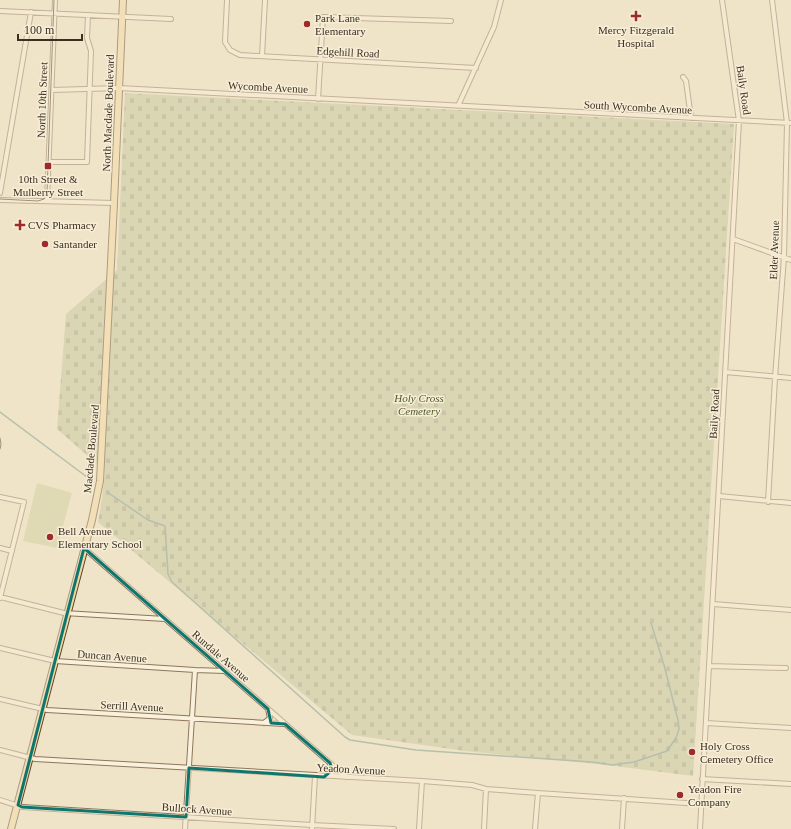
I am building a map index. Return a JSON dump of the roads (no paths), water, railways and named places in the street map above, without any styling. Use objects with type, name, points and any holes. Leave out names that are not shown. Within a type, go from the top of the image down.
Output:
[{"type":"main road","name":"North Macdade Boulevard","points":[[114,203],[123,0]]},
{"type":"main road","name":"Macdade Boulevard","points":[[11,829],[68,613],[95,505],[101,470],[114,203]]},
{"type":"street","name":"North 10th Street","points":[[47,201],[55,0]]},
{"type":"street","name":"Edgehill Road","points":[[227,0],[226,42],[228,48],[237,54],[244,56],[476,68]]},
{"type":"street","points":[[262,56],[265,0]]},
{"type":"street","points":[[458,106],[494,27],[501,0]]},
{"type":"street","name":"Baily Road","points":[[700,829],[739,121],[722,0]]},
{"type":"street","name":"Elder Avenue","points":[[768,502],[784,257],[789,123],[772,0]]},
{"type":"street","points":[[0,11],[171,19]]},
{"type":"street","points":[[0,193],[31,12]]},
{"type":"street","points":[[49,162],[87,162],[92,51],[87,38],[88,15]]},
{"type":"street","points":[[318,99],[323,17],[451,21]]},
{"type":"street","points":[[683,77],[686,80],[691,118]]},
{"type":"street","name":"Wycombe Avenue","points":[[52,90],[119,88],[483,108]]},
{"type":"street","name":"South Wycombe Avenue","points":[[483,108],[789,123]]},
{"type":"street","points":[[0,199],[114,203]]},
{"type":"street","points":[[732,239],[791,260]]},
{"type":"street","points":[[725,372],[775,378],[791,378]]},
{"type":"street","points":[[719,496],[768,502],[791,503]]},
{"type":"street","points":[[0,497],[24,502],[0,598],[68,613],[165,619]]},
{"type":"street","points":[[0,548],[12,551]]},
{"type":"street","name":"Rundale Avenue","points":[[84,548],[346,778]]},
{"type":"street","points":[[713,604],[791,610]]},
{"type":"street","name":"Duncan Avenue","points":[[0,648],[55,661],[225,671]]},
{"type":"street","points":[[709,666],[786,668]]},
{"type":"street","points":[[185,829],[195,670]]},
{"type":"street","name":"Serrill Avenue","points":[[0,699],[43,709],[285,724]]},
{"type":"street","points":[[264,723],[270,718],[268,709]]},
{"type":"street","points":[[706,723],[791,728]]},
{"type":"street","name":"Yeadon Avenue","points":[[0,750],[35,759],[346,778],[422,781],[472,785],[486,789],[701,804]]},
{"type":"street","points":[[324,776],[332,772],[330,763]]},
{"type":"street","points":[[312,827],[315,776]]},
{"type":"street","points":[[702,779],[791,784]]},
{"type":"street","points":[[419,829],[422,781]]},
{"type":"street","points":[[484,829],[486,789]]},
{"type":"street","points":[[536,829],[538,793]]},
{"type":"street","points":[[622,829],[624,798]]},
{"type":"street","name":"Bullock Avenue","points":[[0,800],[22,807],[186,817],[312,827],[394,829]]},
{"type":"waterway","points":[[0,412],[91,480]]},
{"type":"waterway","points":[[107,492],[148,520],[165,526],[168,574],[172,582],[350,740],[416,750],[592,762],[612,765],[634,762],[667,751],[676,738],[679,729],[678,720],[664,665],[651,623]]},
{"type":"tram line","points":[[0,199],[38,201],[44,199],[47,193],[54,0]]},
{"type":"tram line","points":[[0,438],[0,449]]},
{"type":"place","name":"Mercy Fitzgerald Hospital","points":[[636,16]]},
{"type":"place","name":"Park Lane Elementary","points":[[307,24]]},
{"type":"place","name":"10th Street & Mulberry Street","points":[[48,166]]},
{"type":"place","name":"CVS Pharmacy","points":[[20,225]]},
{"type":"place","name":"Santander","points":[[45,244]]},
{"type":"place","name":"Bell Avenue Elementary School","points":[[50,537]]},
{"type":"place","name":"Holy Cross Cemetery Office","points":[[692,752]]},
{"type":"place","name":"Yeadon Fire Company","points":[[680,795]]},
{"type":"park label","name":"Holy Cross Cemetery","points":[[419,404]]}]
